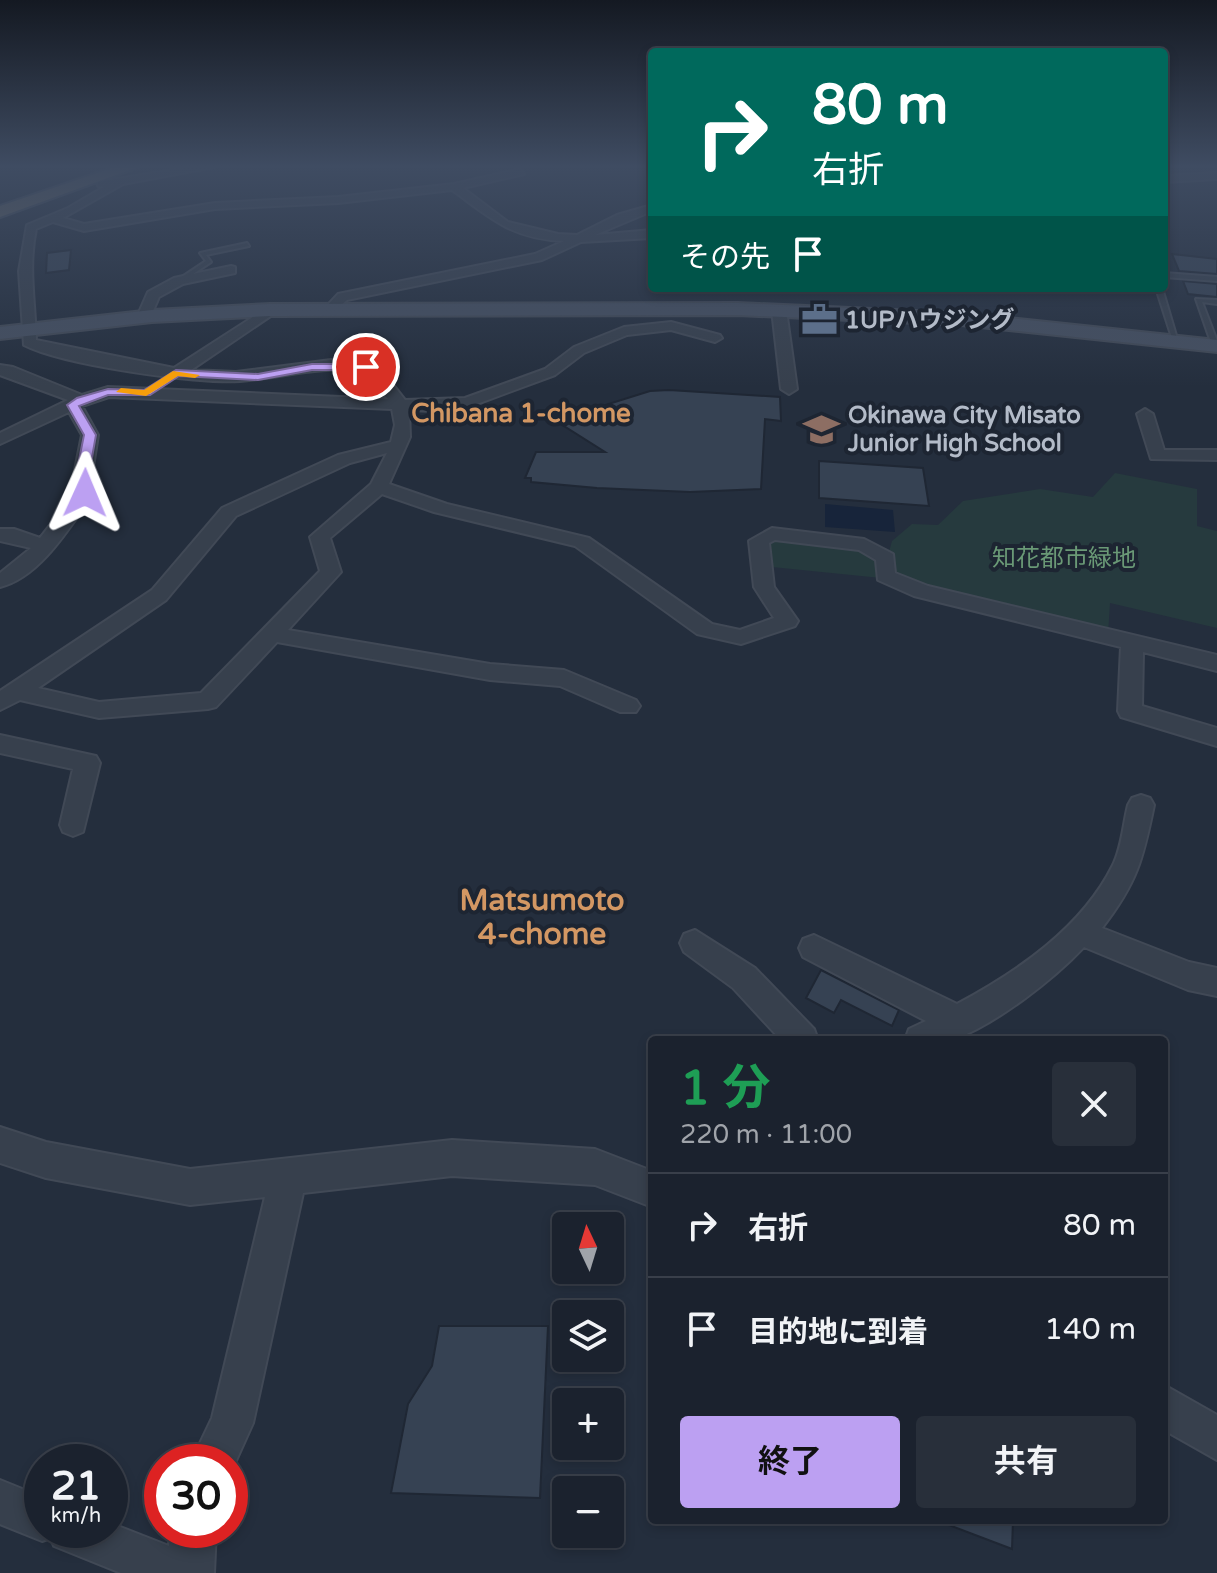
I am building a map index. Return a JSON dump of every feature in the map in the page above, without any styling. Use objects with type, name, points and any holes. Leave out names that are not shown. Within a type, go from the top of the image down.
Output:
[{"type":"main road","points":[[0,333],[144,317],[270,310],[779,310],[961,319],[1176,341],[1215,338]]},
{"type":"street","points":[[8,696],[99,710],[208,701],[331,572],[320,537],[379,487],[399,445],[405,419],[402,403],[379,375],[366,367],[312,367],[258,377],[176,373],[37,346],[29,342],[31,329],[23,264],[28,240]]},
{"type":"street","points":[[331,309],[343,297],[538,257],[574,240]]},
{"type":"street","points":[[144,317],[153,295],[179,281],[231,270]]},
{"type":"street","points":[[146,393],[270,310]]},
{"type":"street","points":[[779,310],[789,389]]},
{"type":"street","points":[[0,439],[108,392],[435,406],[468,402],[550,372],[579,350],[624,331],[671,326],[715,338]]},
{"type":"street","points":[[0,370],[8,370],[77,403],[90,435],[82,480],[85,493],[26,566],[0,581]]},
{"type":"street","points":[[1145,414],[1157,455],[1217,455]]},
{"type":"street","points":[[8,696],[159,595],[229,512],[344,459],[399,445]]},
{"type":"street","points":[[379,487],[441,508],[582,542],[705,629],[741,637],[787,621],[764,587],[759,541],[772,534],[864,545],[886,558],[885,576],[921,591],[1217,663]]},
{"type":"street","points":[[0,535],[14,535],[42,545]]},
{"type":"street","points":[[272,634],[490,672],[564,678],[628,706]]},
{"type":"street","points":[[1132,643],[1130,711],[1217,737]]},
{"type":"street","points":[[0,744],[87,763],[73,825]]},
{"type":"street","points":[[929,1036],[1005,992],[1082,933],[1125,869],[1141,805]]},
{"type":"street","points":[[1082,933],[1188,976],[1217,982]]},
{"type":"street","points":[[695,943],[744,978],[798,1036]]},
{"type":"street","points":[[814,948],[959,1021]]},
{"type":"street","points":[[0,1145],[46,1160],[190,1187],[452,1158],[595,1167],[648,1187]]},
{"type":"street","points":[[222,1444],[232,1423],[288,1177]]},
{"type":"street","points":[[1168,1408],[1217,1439]]},
{"type":"street","points":[[0,1502],[24,1512]]},
{"type":"street","points":[[115,1548],[178,1573]]},
{"type":"street","points":[[191,1573],[192,1548]]},
{"type":"lane","points":[[179,281],[209,261],[202,254],[247,245]]},
{"type":"lane","points":[[1168,275],[1217,279]]},
{"type":"lane","points":[[1160,292],[1176,341]]},
{"type":"lane","points":[[1215,338],[1198,300],[1217,302]]},
{"type":"green space","name":"知花都市緑地","points":[[1115,473],[1197,489],[1197,526],[1217,531],[1217,628],[1110,603],[1108,635],[891,579],[762,566],[772,534],[864,545],[887,559],[892,541],[912,524],[938,525],[963,501],[1040,489],[1093,497]]},
{"type":"water","points":[[825,504],[893,510],[895,532],[825,527]]},
{"type":"building","points":[[71,250],[69,270],[46,273],[47,253]]},
{"type":"building","points":[[1172,254],[1217,259],[1217,274],[1179,271]]},
{"type":"building","points":[[1183,281],[1217,284],[1217,297],[1188,294]]},
{"type":"building","points":[[650,391],[780,397],[781,421],[765,419],[761,489],[690,492],[597,488],[531,482],[531,478],[525,478],[536,452],[605,452],[564,426],[576,420],[570,416]]},
{"type":"building","points":[[819,461],[923,468],[929,506],[819,498]]},
{"type":"building","points":[[821,970],[899,1010],[892,1026],[841,1000],[834,1013],[806,998]]},
{"type":"building","points":[[439,1326],[548,1326],[540,1498],[391,1493],[408,1404],[432,1366]]},
{"type":"building","points":[[946,1524],[1013,1524],[1012,1549]]},
{"type":"slow traffic","points":[[121,392],[146,393],[176,373],[195,375]]},
{"type":"place","name":"1UPハウジング","points":[[819,320]]},
{"type":"place","name":"Okinawa City Misato Junior High School","points":[[822,429]]},
{"type":"district","name":"Chibana 1-chome","points":[[521,413]]},
{"type":"district","name":"Matsumoto 4-chome","points":[[542,917]]},
{"type":"route","points":[[85,493],[82,480],[90,435],[73,405],[81,400],[108,392],[146,393],[176,373],[258,377],[312,367],[366,367]]}]
